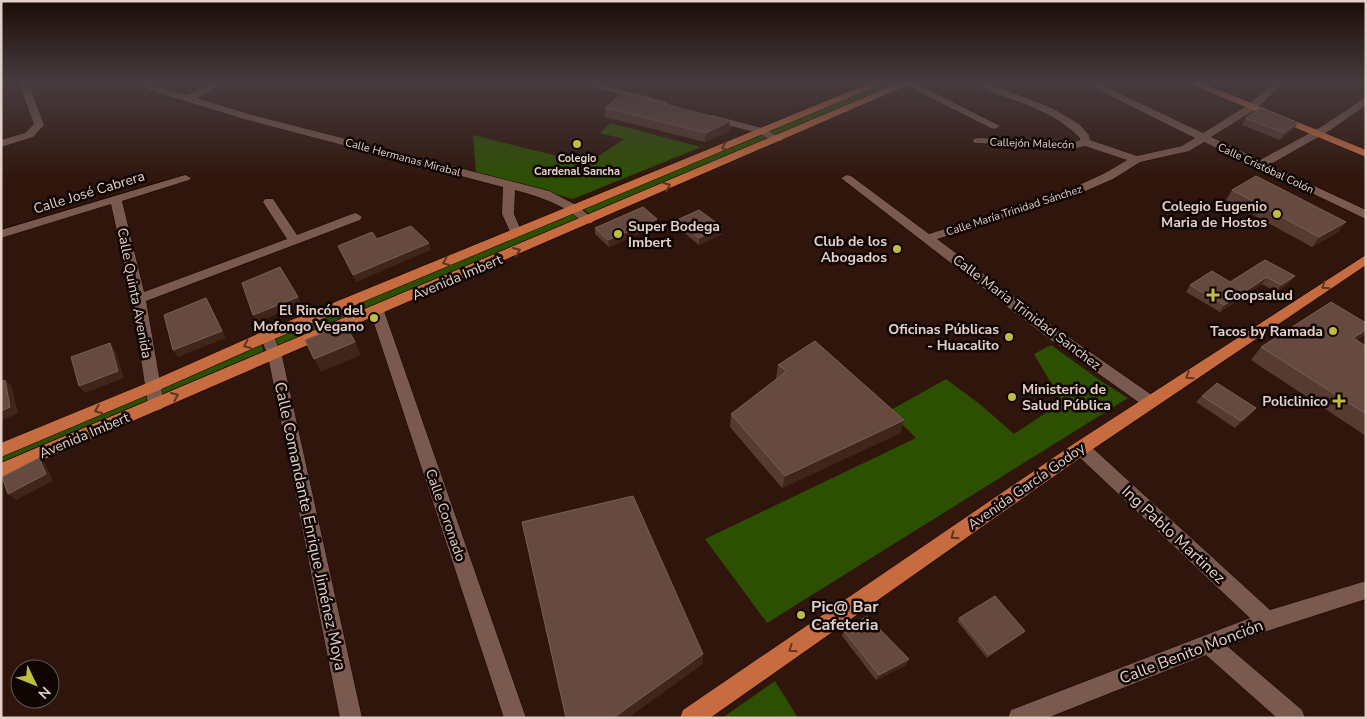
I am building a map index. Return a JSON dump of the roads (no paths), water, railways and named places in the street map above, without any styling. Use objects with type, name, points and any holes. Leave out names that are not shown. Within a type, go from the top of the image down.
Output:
[{"type":"main road","name":"Avenida Imbert","points":[[1,450],[152,387],[267,336],[802,115]]},
{"type":"main road","name":"Avenida Imbert","points":[[1,471],[834,115]]},
{"type":"main road","points":[[1279,115],[1320,131],[1366,146]]},
{"type":"main road","points":[[1320,131],[1366,154]]},
{"type":"main road","name":"Avenida García Godoy","points":[[691,718],[1081,448],[1366,259]]},
{"type":"street","points":[[1,144],[29,135],[39,125],[35,115]]},
{"type":"street","name":"Calle Hermanas Mirabal","points":[[240,115],[544,194],[574,209],[588,220]]},
{"type":"street","points":[[972,115],[995,126]]},
{"type":"street","name":"Callejón Malecón","points":[[1054,115],[1081,131],[1085,137],[1085,142]]},
{"type":"street","name":"Calle Cristóbal Colón","points":[[1155,115],[1366,215]]},
{"type":"street","name":"Calle María Trinidad Sánchez","points":[[928,238],[1070,193],[1109,177],[1136,159],[1185,148],[1240,115]]},
{"type":"street","points":[[1260,165],[1320,131],[1344,115]]},
{"type":"street","points":[[706,116],[762,131],[777,140]]},
{"type":"street","name":"Callejón Malecón","points":[[978,141],[1051,142],[1072,146],[1085,142],[1136,159]]},
{"type":"street","name":"Calle José Cabrera","points":[[1,234],[185,178]]},
{"type":"street","name":"Calle Maria Trinidad Sanchez","points":[[847,178],[1049,331],[1150,402]]},
{"type":"street","points":[[509,185],[508,214],[516,233]]},
{"type":"street","name":"Calle Quinta Avenida","points":[[116,199],[138,299],[156,405]]},
{"type":"street","points":[[269,202],[294,240]]},
{"type":"street","points":[[138,299],[356,217]]},
{"type":"street","name":"Calle Coronado","points":[[377,311],[515,718]]},
{"type":"street","name":"Calle Comandante Enrique Jiménez Moya","points":[[267,336],[274,354],[351,718]]},
{"type":"street","name":"Ing Pablo Martinez","points":[[1081,448],[1267,621]]},
{"type":"street","name":"Calle Benito Monción","points":[[1019,718],[1267,621],[1366,590]]},
{"type":"street","points":[[1209,644],[1294,718]]},
{"type":"place","name":"Colegio Cardenal Sancha","points":[[577,144]]},
{"type":"place","name":"Colegio Eugenio Maria de Hostos","points":[[1277,214]]},
{"type":"place","name":"Super Bodega Imbert","points":[[618,234]]},
{"type":"place","name":"Club de los Abogados","points":[[897,249]]},
{"type":"place","name":"Coopsalud","points":[[1213,295]]},
{"type":"place","name":"El Rincón del Mofongo Vegano","points":[[374,318]]},
{"type":"place","name":"Tacos by Ramada","points":[[1333,331]]},
{"type":"place","name":"Oficinas Públicas - Huacalito","points":[[1009,337]]},
{"type":"place","name":"Ministerio de Salud Pública","points":[[1012,397]]},
{"type":"place","name":"Policlinico","points":[[1339,401]]},
{"type":"place","name":"Pic@ Bar Cafeteria","points":[[801,615]]}]
